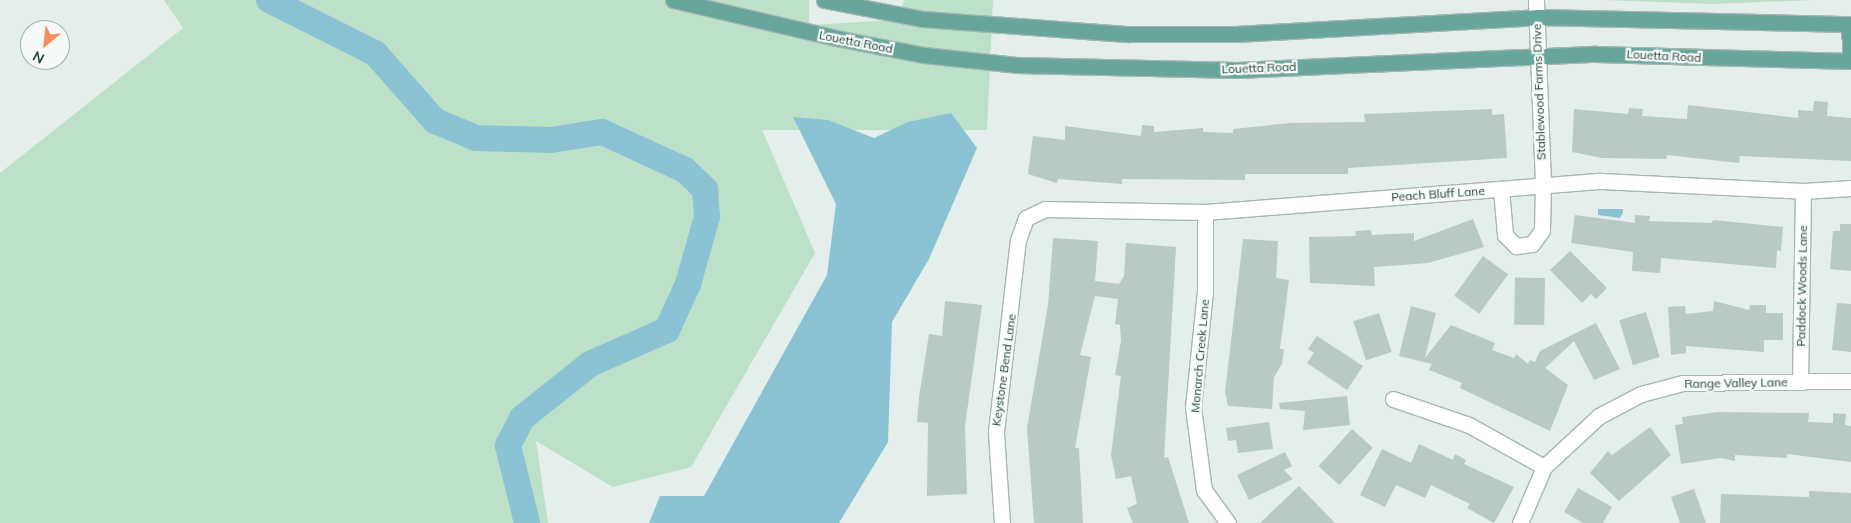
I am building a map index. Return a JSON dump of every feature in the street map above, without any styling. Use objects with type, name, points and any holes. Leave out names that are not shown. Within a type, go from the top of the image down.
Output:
[{"type":"main road","name":"Louetta Road","points":[[673,0],[846,40],[1018,65],[1237,70],[1537,54],[1851,62]]},
{"type":"main road","points":[[824,0],[923,19],[1129,34],[1236,34],[1536,17],[1850,24],[1851,62]]},
{"type":"street","name":"Stablewood Farms Drive","points":[[1501,189],[1505,235],[1516,246],[1532,244],[1542,230],[1543,184],[1536,0]]},
{"type":"street","name":"Peach Bluff Lane","points":[[1026,218],[1045,209],[1205,212],[1501,189],[1543,184],[1601,181],[1803,191],[1851,188]]},
{"type":"street","name":"Paddock Woods Lane","points":[[1800,382],[1803,191]]},
{"type":"street","name":"Monarch Creek Lane","points":[[1205,212],[1205,291],[1193,407],[1204,490],[1228,523]]},
{"type":"street","name":"Keystone Bend Lane","points":[[1002,523],[996,432],[1018,240],[1026,218]]},
{"type":"street","name":"Range Valley Lane","points":[[1544,467],[1599,416],[1641,394],[1683,382],[1851,381]]},
{"type":"street","points":[[1393,399],[1469,425],[1544,467],[1520,523]]},
{"type":"green space","points":[[164,0],[809,0],[809,25],[897,20],[904,0],[993,0],[987,130],[762,130],[815,253],[691,467],[613,487],[536,441],[548,523],[0,523],[0,173],[183,28]]},
{"type":"green space","points":[[1602,0],[1814,0],[1714,4]]},
{"type":"water","points":[[951,113],[977,148],[929,259],[892,322],[888,442],[839,523],[649,523],[660,496],[704,496],[827,275],[836,204],[793,117],[828,120],[874,138],[908,122]]},
{"type":"water","points":[[1598,209],[1623,209],[1623,213],[1620,218],[1598,215]]},
{"type":"building","points":[[1814,101],[1828,102],[1827,116],[1851,118],[1851,161],[1740,156],[1739,163],[1667,155],[1666,159],[1602,158],[1572,152],[1574,109],[1628,114],[1629,108],[1643,109],[1642,116],[1687,119],[1688,105],[1798,118],[1798,110],[1813,111]]},
{"type":"building","points":[[1492,109],[1492,115],[1504,114],[1507,158],[1348,168],[1348,174],[1245,174],[1245,180],[1122,179],[1122,184],[1058,179],[1057,183],[1028,174],[1033,136],[1065,140],[1065,126],[1141,136],[1142,125],[1154,126],[1154,132],[1203,128],[1203,132],[1233,133],[1233,129],[1290,123],[1365,122],[1364,114]]},
{"type":"building","points":[[1575,215],[1635,223],[1635,215],[1650,216],[1649,221],[1712,223],[1713,220],[1783,227],[1781,251],[1777,250],[1776,268],[1661,258],[1660,273],[1632,271],[1633,252],[1571,243]]},
{"type":"building","points":[[1473,219],[1484,247],[1428,263],[1374,267],[1375,286],[1310,283],[1309,237],[1356,236],[1355,231],[1371,230],[1372,235],[1414,233],[1414,241]]},
{"type":"building","points":[[1840,224],[1851,224],[1851,271],[1830,269],[1833,231],[1840,231]]},
{"type":"building","points":[[1053,238],[1098,241],[1095,281],[1119,284],[1124,276],[1126,243],[1176,247],[1164,458],[1168,457],[1189,523],[1133,523],[1127,508],[1137,504],[1131,476],[1116,479],[1111,455],[1121,376],[1115,375],[1121,341],[1120,325],[1115,324],[1118,299],[1095,296],[1080,355],[1091,357],[1075,448],[1079,448],[1083,523],[1034,523],[1027,428],[1048,305]]},
{"type":"building","points":[[1243,239],[1278,241],[1276,278],[1289,280],[1280,349],[1284,349],[1282,364],[1274,377],[1272,409],[1228,406],[1225,392]]},
{"type":"building","points":[[1570,251],[1607,288],[1596,299],[1591,294],[1582,303],[1550,270]]},
{"type":"building","points":[[1483,256],[1508,274],[1479,314],[1454,296]]},
{"type":"building","points":[[1515,277],[1545,278],[1544,325],[1514,324]]},
{"type":"building","points":[[945,301],[982,305],[965,426],[967,494],[927,496],[928,423],[917,422],[919,397],[929,334],[942,336]]},
{"type":"building","points":[[1714,301],[1749,310],[1750,305],[1766,305],[1766,313],[1783,313],[1783,340],[1764,340],[1764,352],[1686,346],[1686,353],[1671,355],[1668,307],[1685,306],[1686,314],[1713,311]]},
{"type":"building","points":[[1837,303],[1851,304],[1851,352],[1832,350]]},
{"type":"building","points":[[1411,306],[1436,313],[1425,358],[1451,325],[1495,343],[1492,350],[1514,358],[1516,354],[1528,364],[1530,360],[1535,362],[1540,351],[1596,323],[1620,369],[1594,380],[1574,341],[1545,368],[1568,385],[1550,431],[1460,388],[1462,383],[1429,370],[1432,364],[1399,356]]},
{"type":"building","points":[[1646,312],[1660,357],[1633,365],[1619,320]]},
{"type":"building","points":[[1379,313],[1392,352],[1366,360],[1353,321]]},
{"type":"building","points":[[1317,336],[1363,366],[1347,390],[1307,363],[1314,353],[1308,349]]},
{"type":"building","points":[[1347,396],[1350,425],[1303,430],[1305,411],[1280,409],[1279,403]]},
{"type":"building","points":[[1718,412],[1809,413],[1808,422],[1833,423],[1833,413],[1846,414],[1845,425],[1851,426],[1851,462],[1787,454],[1787,458],[1735,455],[1735,461],[1721,458],[1681,464],[1675,425],[1683,424],[1682,417]]},
{"type":"building","points":[[1269,422],[1273,449],[1238,453],[1236,440],[1228,441],[1226,428]]},
{"type":"building","points":[[1650,427],[1671,455],[1619,501],[1590,473],[1608,451],[1612,455]]},
{"type":"building","points":[[1352,429],[1373,448],[1339,485],[1319,466]]},
{"type":"building","points":[[1419,444],[1453,460],[1455,454],[1466,460],[1464,464],[1514,487],[1494,523],[1467,508],[1470,504],[1431,485],[1425,498],[1396,485],[1385,507],[1360,495],[1382,449],[1411,463]]},
{"type":"building","points":[[1285,452],[1292,466],[1284,470],[1293,479],[1249,500],[1237,475]]},
{"type":"building","points":[[1299,486],[1335,523],[1260,523]]},
{"type":"building","points":[[1578,488],[1612,507],[1603,523],[1583,523],[1564,512]]},
{"type":"building","points":[[1694,489],[1706,523],[1680,523],[1671,497]]},
{"type":"building","points":[[1809,491],[1851,493],[1851,523],[1720,523],[1721,494],[1809,497]]},
{"type":"waterway","points":[[269,0],[375,53],[435,121],[476,138],[551,140],[602,132],[685,170],[705,189],[707,217],[688,284],[667,330],[590,364],[522,418],[508,446],[527,523]]}]
